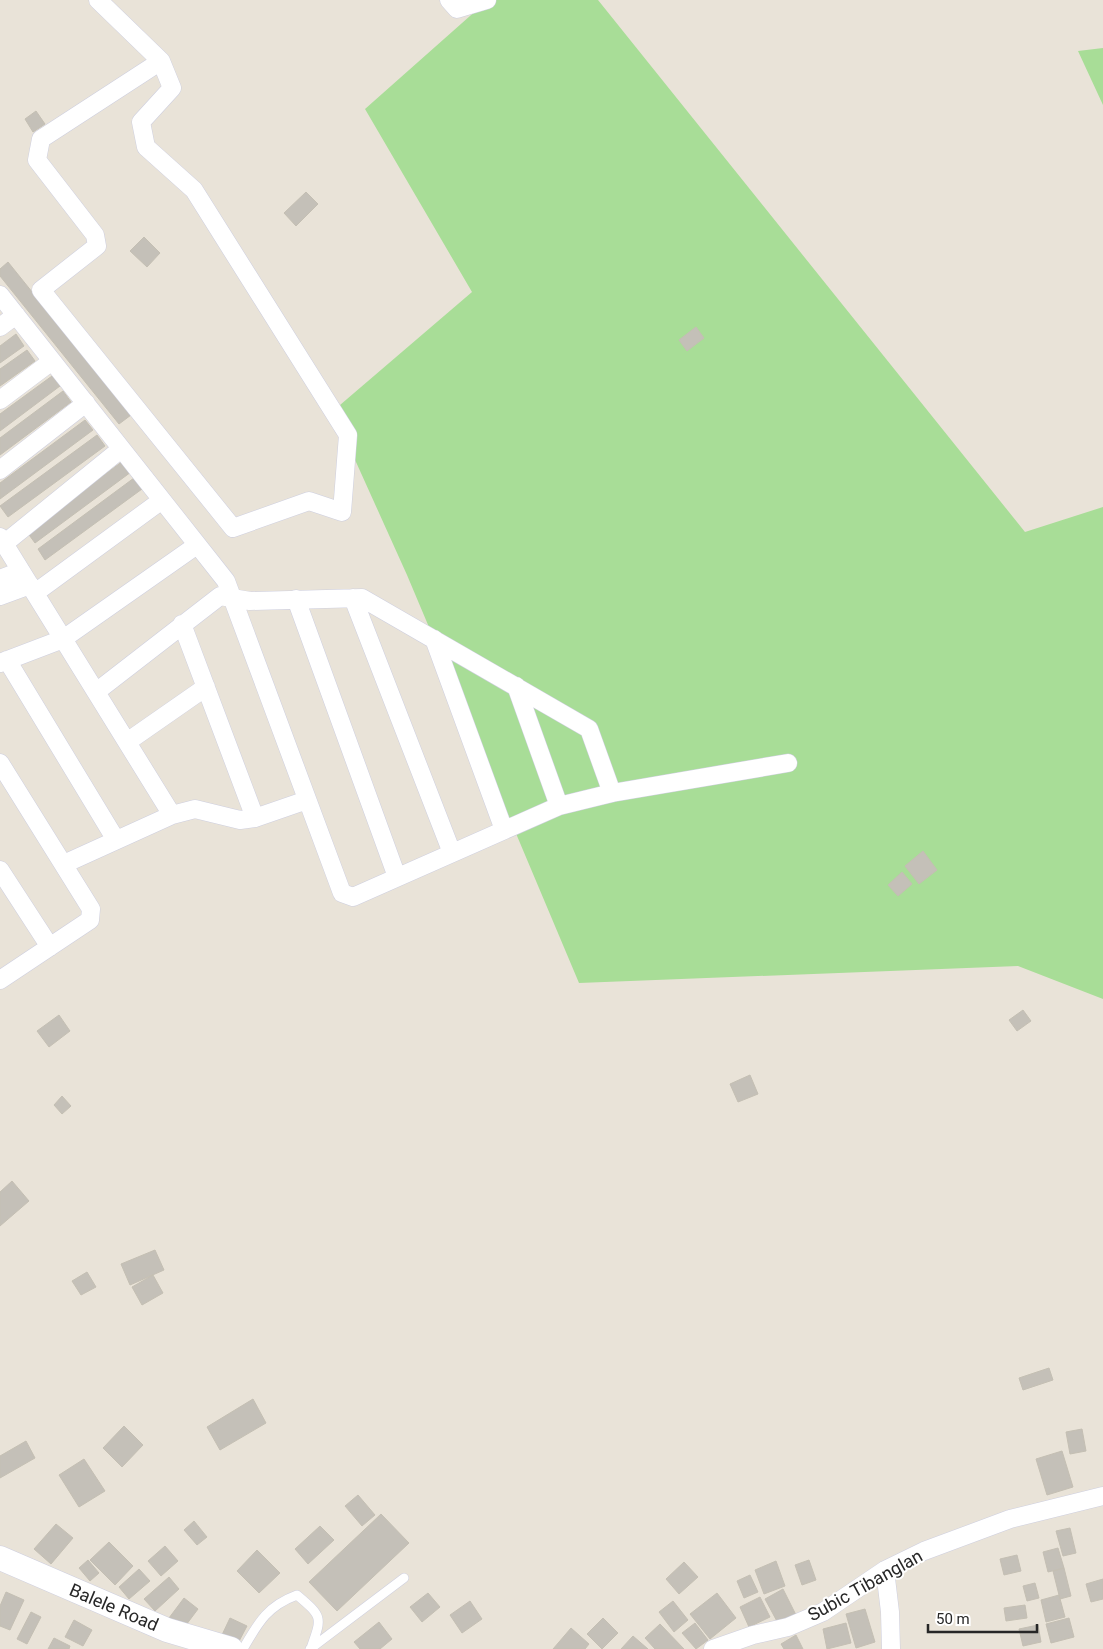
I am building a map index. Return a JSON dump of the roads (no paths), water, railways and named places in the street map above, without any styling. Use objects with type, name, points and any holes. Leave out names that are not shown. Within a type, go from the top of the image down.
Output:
[{"type":"street","points":[[98,0],[161,61],[172,88],[141,122],[146,147],[194,190],[348,435],[342,512],[309,501],[233,528],[41,290],[97,246],[95,235],[37,160],[41,139],[161,61]]},
{"type":"street","points":[[449,0],[457,9],[487,0]]},
{"type":"street","points":[[0,295],[226,581],[342,894],[352,897],[559,806],[612,792],[788,764]]},
{"type":"street","points":[[0,328],[16,315]]},
{"type":"street","points":[[0,400],[52,361]]},
{"type":"street","points":[[0,470],[86,404]]},
{"type":"street","points":[[121,448],[2,540],[172,815]]},
{"type":"street","points":[[0,596],[29,583],[162,500]]},
{"type":"street","points":[[116,840],[4,661],[64,639],[197,545]]},
{"type":"street","points":[[0,579],[29,583]]},
{"type":"street","points":[[96,692],[220,596],[250,600],[362,598],[589,729],[612,792]]},
{"type":"street","points":[[353,598],[452,853]]},
{"type":"street","points":[[296,599],[398,877]]},
{"type":"street","points":[[182,624],[255,818]]},
{"type":"street","points":[[434,639],[504,830]]},
{"type":"street","points":[[516,686],[559,806]]},
{"type":"street","points":[[127,742],[206,687]]},
{"type":"street","points":[[0,762],[91,909],[92,916],[90,920],[1,978]]},
{"type":"street","points":[[64,864],[172,815],[196,809],[240,820],[255,818],[307,800]]},
{"type":"street","points":[[0,870],[50,947]]},
{"type":"street","name":"Subic Tibanglan","points":[[712,1649],[788,1627],[823,1612],[884,1570],[924,1551],[1010,1519],[1103,1496]]},
{"type":"street","name":"Balele Road","points":[[0,1558],[167,1630],[231,1649]]},
{"type":"street","points":[[884,1570],[890,1612],[891,1649]]},
{"type":"lane","points":[[311,1649],[404,1578]]},
{"type":"lane","points":[[243,1649],[261,1618],[282,1601],[297,1595],[317,1612],[319,1624],[311,1649]]}]
